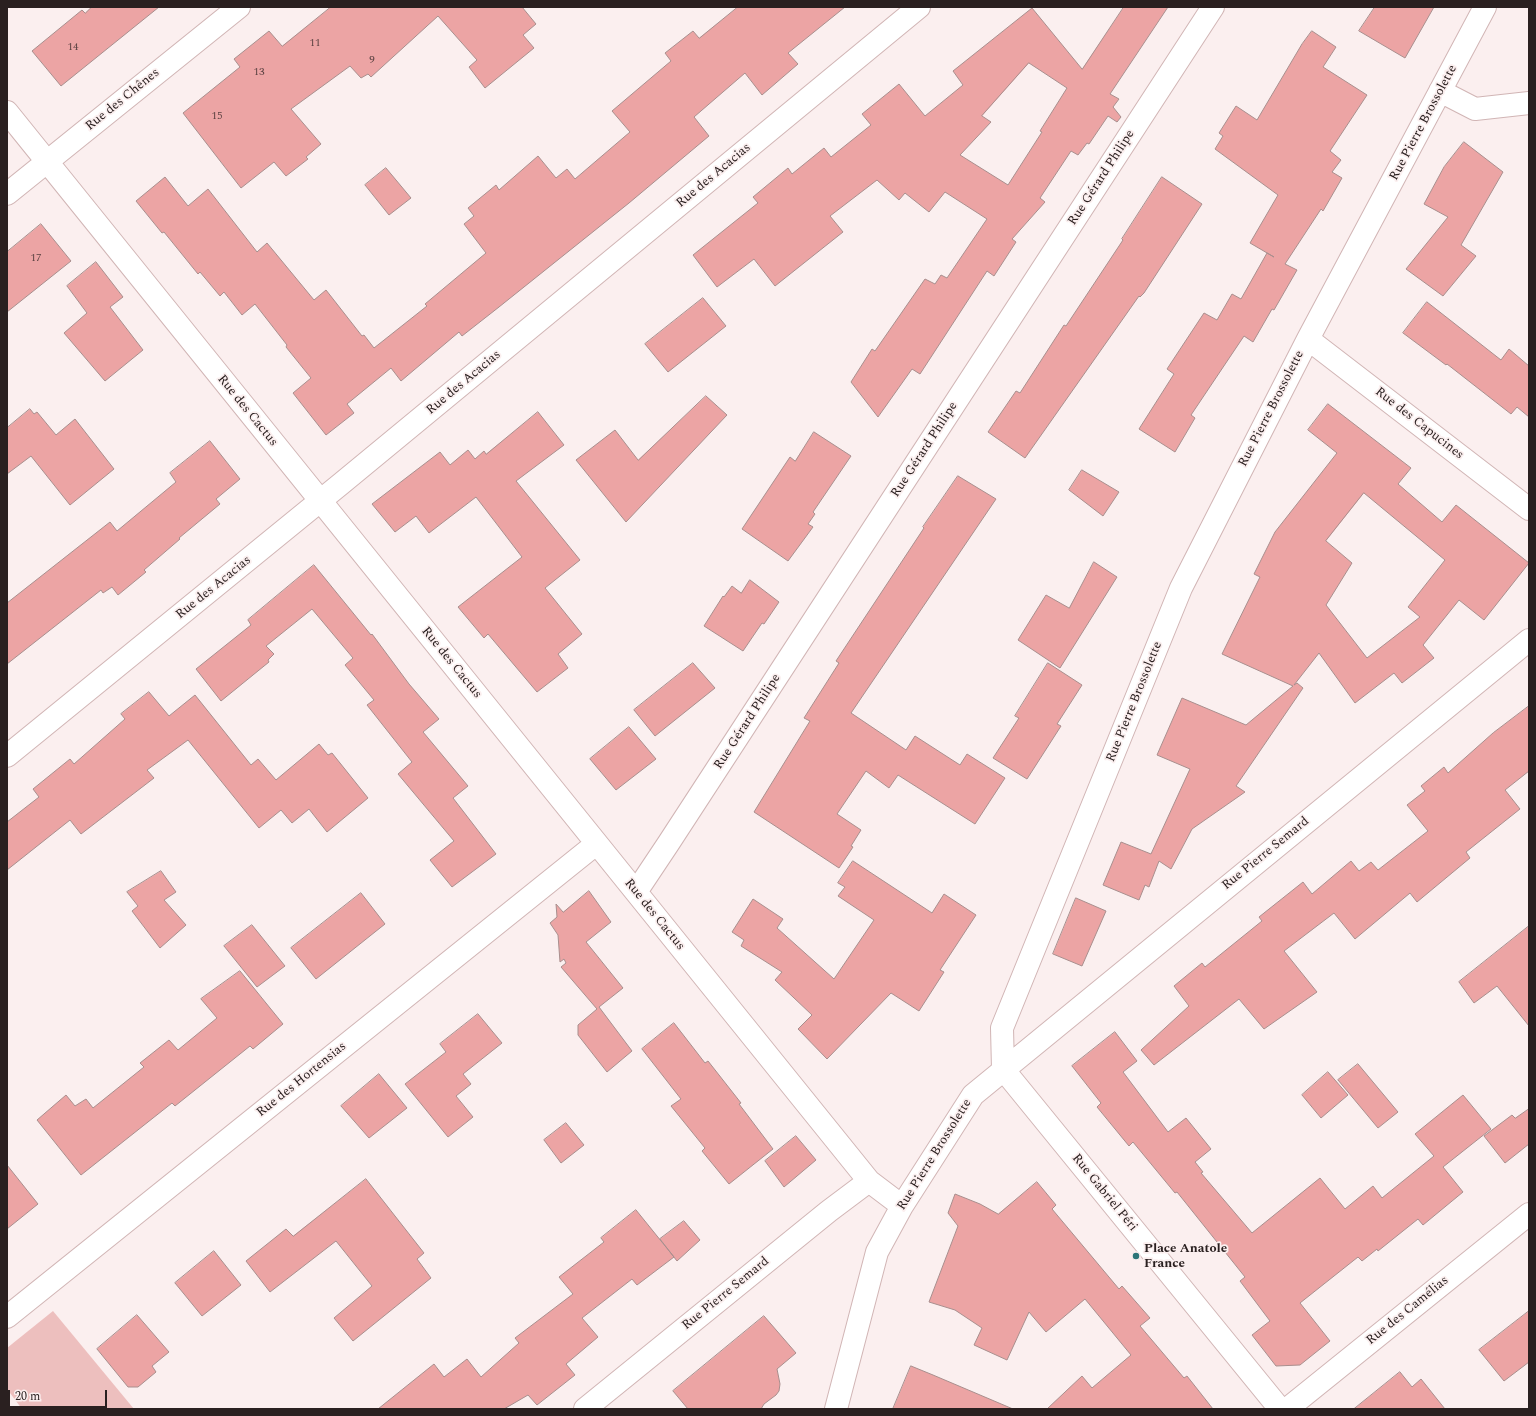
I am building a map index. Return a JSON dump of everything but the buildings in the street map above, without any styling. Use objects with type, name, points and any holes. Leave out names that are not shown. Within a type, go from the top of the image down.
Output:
[{"type":"street","name":"Rue des Chênes","points":[[7,194],[239,7]]},
{"type":"street","name":"Rue des Acacias","points":[[7,756],[320,501],[919,7]]},
{"type":"street","name":"Rue Gérard Philipe","points":[[636,892],[1213,7]]},
{"type":"street","name":"Rue Pierre Brossolette","points":[[836,1409],[877,1252],[902,1206],[973,1095],[1003,1069],[1002,1028],[1181,588],[1308,339],[1485,7]]},
{"type":"street","points":[[1440,91],[1475,109],[1529,103]]},
{"type":"street","name":"Rue des Cactus","points":[[7,112],[868,1181],[902,1206]]},
{"type":"street","name":"Rue des Capucines","points":[[1308,339],[1529,509]]},
{"type":"street","name":"Rue Pierre Semard","points":[[1003,1069],[1529,640]]},
{"type":"street","name":"Rue des Hortensias","points":[[7,1317],[596,844]]},
{"type":"street","name":"Rue Gabriel Péri","points":[[1003,1069],[1280,1409]]},
{"type":"street","name":"Rue Pierre Semard","points":[[585,1409],[868,1181]]},
{"type":"street","name":"Rue des Camélias","points":[[1287,1409],[1529,1214]]},
{"type":"shaded area","points":[[53,1311],[134,1409],[22,1409],[7,1389],[7,1348]]},
{"type":"place","name":"Place Anatole France","points":[[1136,1256]]}]
